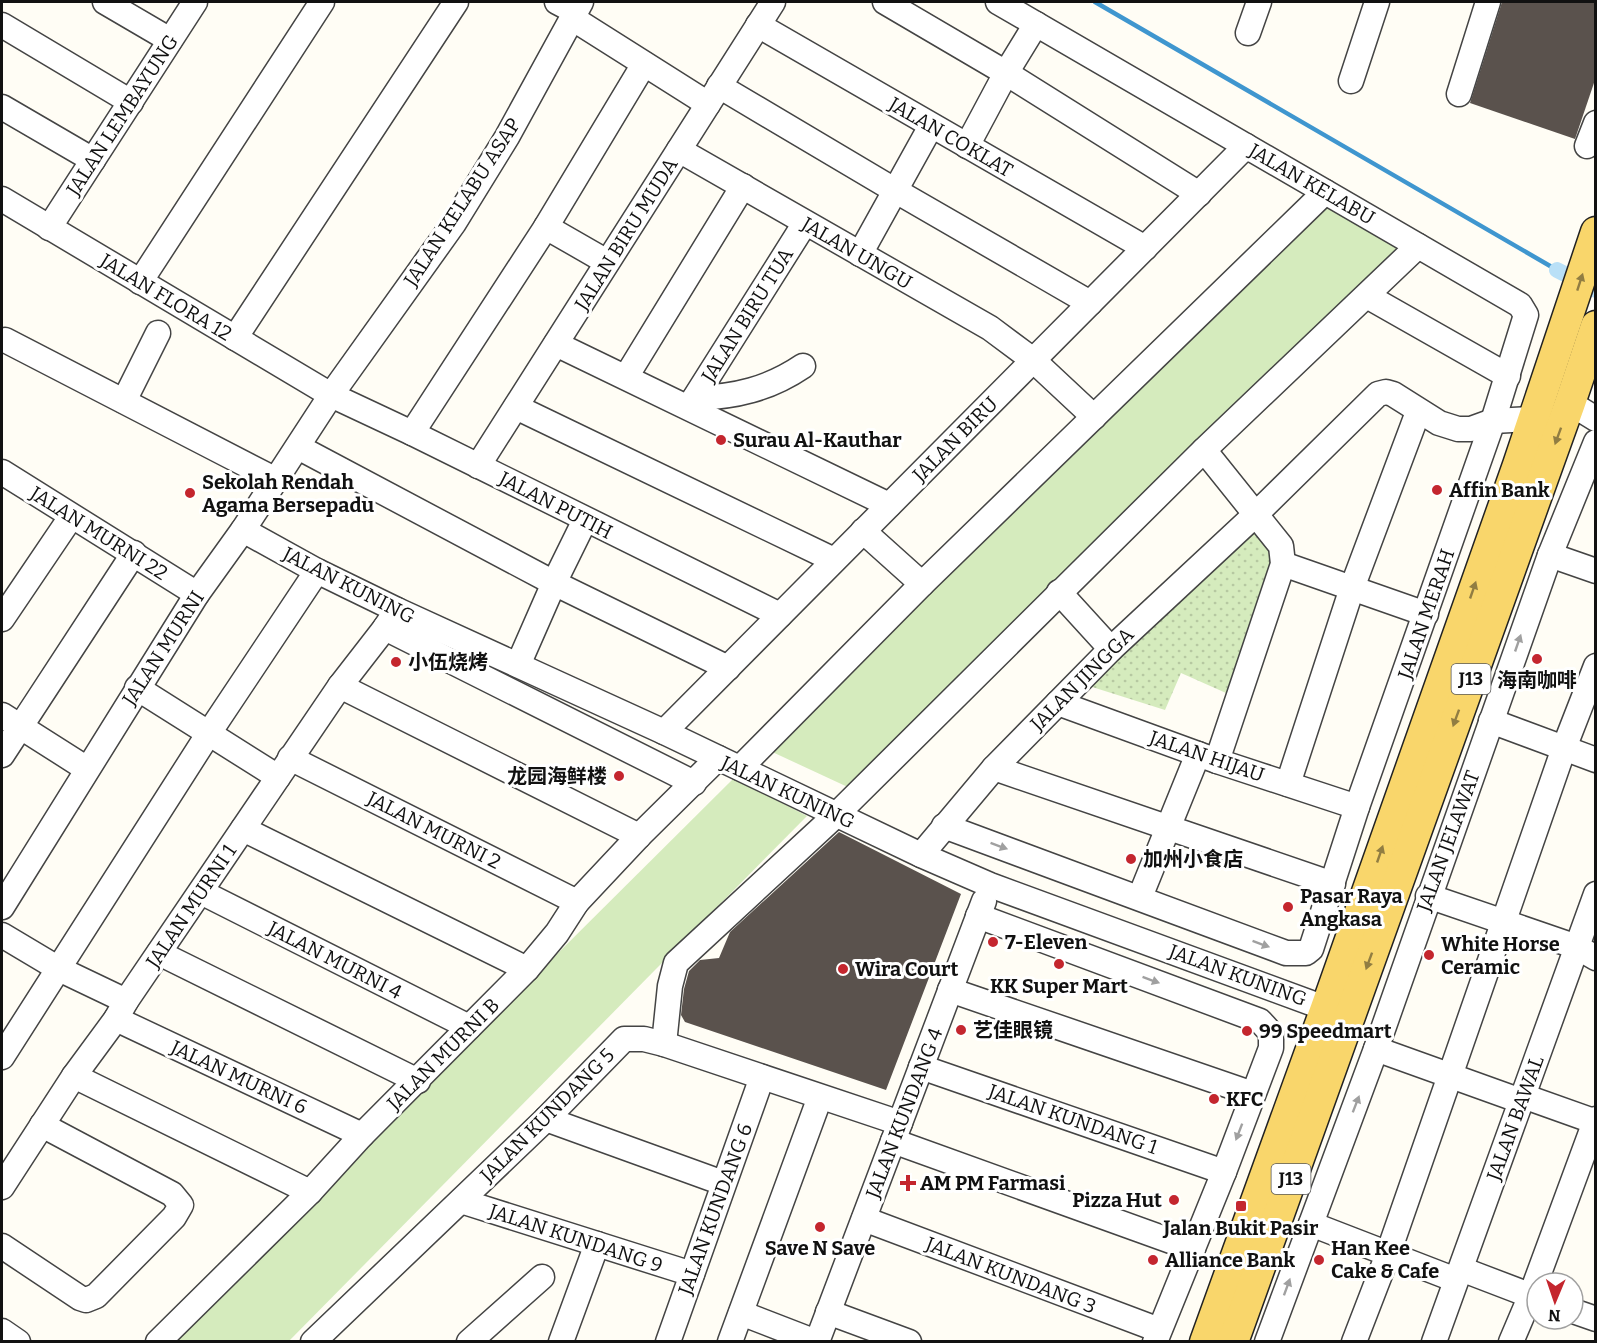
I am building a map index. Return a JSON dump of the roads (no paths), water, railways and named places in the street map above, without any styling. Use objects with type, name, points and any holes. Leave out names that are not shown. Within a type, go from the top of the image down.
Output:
[{"type":"main road","name":"J13","points":[[1204,1341],[1338,1012],[1570,402],[1583,333],[1596,232]]},
{"type":"main road","name":"J13","points":[[1233,1341],[1532,419],[1583,333]]},
{"type":"street","points":[[105,2],[171,40]]},
{"type":"street","name":"JALAN LEMBAYUNG","points":[[49,228],[195,2]]},
{"type":"street","points":[[140,282],[322,2]]},
{"type":"street","points":[[235,338],[456,2]]},
{"type":"street","name":"JALAN BIRU MUDA","points":[[478,466],[773,2]]},
{"type":"street","points":[[885,2],[1006,73],[1198,194]]},
{"type":"street","name":"JALAN KELABU","points":[[998,2],[1520,305],[1526,315],[1493,421]]},
{"type":"street","points":[[1248,33],[1259,2]]},
{"type":"street","points":[[1351,81],[1377,2]]},
{"type":"street","points":[[1459,94],[1488,2]]},
{"type":"street","points":[[572,8],[644,64],[714,95],[896,191],[1090,303]]},
{"type":"street","name":"JALAN KELABU ASAP","points":[[331,395],[454,223],[507,137],[572,8]]},
{"type":"street","points":[[967,146],[1006,73],[1036,24]]},
{"type":"street","points":[[2,25],[131,102]]},
{"type":"street","name":"JALAN COKLAT","points":[[758,26],[1145,248]]},
{"type":"street","points":[[412,433],[546,227],[644,64]]},
{"type":"street","points":[[2,107],[93,160]]},
{"type":"street","points":[[860,254],[931,126]]},
{"type":"street","name":"JALAN BIRU","points":[[664,732],[1246,146]]},
{"type":"street","name":"JALAN UNGU","points":[[679,150],[990,328],[1033,360],[1094,417]]},
{"type":"street","points":[[626,377],[743,186]]},
{"type":"street","name":"JALAN MURNI B","points":[[158,1341],[310,1192],[362,1135],[527,969],[557,933],[577,902],[639,836],[694,783],[729,763],[922,584],[1325,192]]},
{"type":"street","name":"JALAN FLORA 12","points":[[2,199],[331,395]]},
{"type":"street","name":"JALAN BIRU TUA","points":[[692,402],[805,223]]},
{"type":"street","points":[[546,227],[608,262]]},
{"type":"street","points":[[664,1044],[670,986],[676,963],[836,815],[1204,450],[1418,246]]},
{"type":"street","points":[[1367,296],[1508,376]]},
{"type":"street","points":[[124,401],[158,333]]},
{"type":"street","points":[[5,340],[276,480]]},
{"type":"street","points":[[556,344],[626,377],[692,402],[889,505]]},
{"type":"street","points":[[692,402],[754,391],[786,377],[803,366]]},
{"type":"street","name":"JALAN JINGGA","points":[[921,855],[994,768],[1111,649],[1256,514],[1378,394],[1386,392],[1393,394],[1438,423],[1458,429],[1471,429],[1493,421],[1532,419]]},
{"type":"street","name":"JALAN PUTIH","points":[[331,395],[780,615]]},
{"type":"street","name":"JALAN MURNI","points":[[2,907],[197,594],[243,530],[331,395]]},
{"type":"street","points":[[1570,402],[1596,419]]},
{"type":"street","points":[[516,407],[834,560]]},
{"type":"street","points":[[1288,784],[1352,588],[1418,412]]},
{"type":"street","name":"JALAN MERAH","points":[[1140,897],[1286,952],[1298,954],[1306,953],[1311,949],[1357,807],[1493,421]]},
{"type":"street","name":"JALAN JELAWAT","points":[[1267,1341],[1376,1049],[1550,555],[1596,442]]},
{"type":"street","points":[[298,447],[554,583],[728,668]]},
{"type":"street","points":[[944,826],[1140,897],[1168,828],[1208,758],[1283,564],[1281,546],[1204,450]]},
{"type":"street","name":"JALAN MURNI 22","points":[[2,472],[197,594]]},
{"type":"street","points":[[3,612],[71,517]]},
{"type":"street","points":[[518,665],[585,520]]},
{"type":"street","name":"JALAN KUNING","points":[[243,530],[317,571],[391,619],[518,665],[921,855],[990,885],[1338,1012]]},
{"type":"street","points":[[863,531],[922,584]]},
{"type":"street","points":[[2,755],[11,721],[134,553]]},
{"type":"street","points":[[1550,555],[1596,571]]},
{"type":"street","points":[[1283,564],[1426,614]]},
{"type":"street","points":[[2,1057],[209,733],[317,571]]},
{"type":"street","points":[[1059,592],[1111,649]]},
{"type":"street","points":[[391,619],[694,783]]},
{"type":"street","name":"JALAN MURNI 1","points":[[2,1187],[74,1076],[340,686],[391,619]]},
{"type":"street","points":[[1354,1341],[1388,1254],[1502,921],[1596,666]]},
{"type":"street","points":[[340,686],[639,836]]},
{"type":"street","name":"JALAN MURNI 2","points":[[137,688],[209,733],[577,902]]},
{"type":"street","name":"JALAN HIJAU","points":[[1058,703],[1208,758],[1357,807]]},
{"type":"street","points":[[11,721],[87,769]]},
{"type":"street","points":[[1491,722],[1596,760]]},
{"type":"street","points":[[994,768],[1333,884]]},
{"type":"street","points":[[243,830],[527,969]]},
{"type":"street","name":"JALAN KUNDANG 4","points":[[817,1341],[990,885]]},
{"type":"street","name":"JALAN MURNI 4","points":[[201,892],[469,1027]]},
{"type":"street","name":"JALAN BAWAL","points":[[1434,1341],[1522,1099],[1586,952],[1596,894]]},
{"type":"street","points":[[1428,896],[1586,952]]},
{"type":"street","points":[[978,916],[1260,1021],[1271,1033],[1271,1048],[1254,1094],[1157,1336]]},
{"type":"street","name":"JALAN MURNI 6","points":[[2,935],[121,1010],[362,1135]]},
{"type":"street","points":[[159,953],[418,1081]]},
{"type":"street","points":[[950,990],[1254,1094]]},
{"type":"street","name":"JALAN KUNDANG 5","points":[[313,1341],[546,1119],[624,1039],[644,1039],[664,1044],[820,1096],[896,1132],[1193,1249]]},
{"type":"street","points":[[1376,1049],[1449,1075],[1595,1121],[1543,1271]]},
{"type":"street","name":"JALAN KUNDANG 1","points":[[921,1067],[1224,1172]]},
{"type":"street","points":[[74,1076],[310,1192]]},
{"type":"street","name":"JALAN KUNDANG 6","points":[[668,1341],[762,1077]]},
{"type":"street","points":[[730,1341],[820,1096]]},
{"type":"street","points":[[546,1119],[723,1183]]},
{"type":"street","points":[[2,1246],[80,1298],[90,1299],[96,1296],[174,1217],[181,1205],[172,1194],[42,1125]]},
{"type":"street","name":"JALAN KUNDANG 9","points":[[461,1201],[692,1274]]},
{"type":"street","name":"JALAN KUNDANG 3","points":[[864,1219],[1157,1336]]},
{"type":"street","points":[[1311,1224],[1388,1254],[1525,1293]]},
{"type":"street","points":[[561,1341],[597,1244]]},
{"type":"street","points":[[469,1341],[542,1277]]},
{"type":"street","points":[[828,1312],[909,1341]]},
{"type":"street","points":[[741,1313],[817,1341]]},
{"type":"street","points":[[1511,1341],[1525,1314]]},
{"type":"street","points":[[2,1331],[18,1341]]},
{"type":"waterway","points":[[1095,2],[1557,270]]},
{"type":"waterway","points":[[1557,270],[1596,290]]},
{"type":"place","name":"Surau Al-Kauthar","points":[[721,440]]},
{"type":"place","name":"Affin Bank","points":[[1437,490]]},
{"type":"place","name":"Sekolah Rendah Agama Bersepadu","points":[[190,493]]},
{"type":"place","name":"海南咖啡","points":[[1537,659]]},
{"type":"place","name":"小伍烧烤","points":[[396,662]]},
{"type":"place","name":"龙园海鲜楼","points":[[619,776]]},
{"type":"place","name":"加州小食店","points":[[1131,859]]},
{"type":"place","name":"Pasar Raya Angkasa","points":[[1288,907]]},
{"type":"place","name":"7-Eleven","points":[[993,942]]},
{"type":"place","name":"White Horse Ceramic","points":[[1429,955]]},
{"type":"place","name":"KK Super Mart","points":[[1059,964]]},
{"type":"place","name":"Wira Court","points":[[843,969]]},
{"type":"place","name":"艺佳眼镜","points":[[961,1030]]},
{"type":"place","name":"99 Speedmart","points":[[1247,1031]]},
{"type":"place","name":"KFC","points":[[1214,1099]]},
{"type":"place","name":"AM PM Farmasi","points":[[908,1183]]},
{"type":"place","name":"Pizza Hut","points":[[1174,1200]]},
{"type":"place","name":"Jalan Bukit Pasir","points":[[1241,1206]]},
{"type":"place","name":"Save N Save","points":[[820,1227]]},
{"type":"place","name":"Alliance Bank","points":[[1153,1260]]},
{"type":"place","name":"Han Kee Cake & Cafe","points":[[1319,1260]]}]
